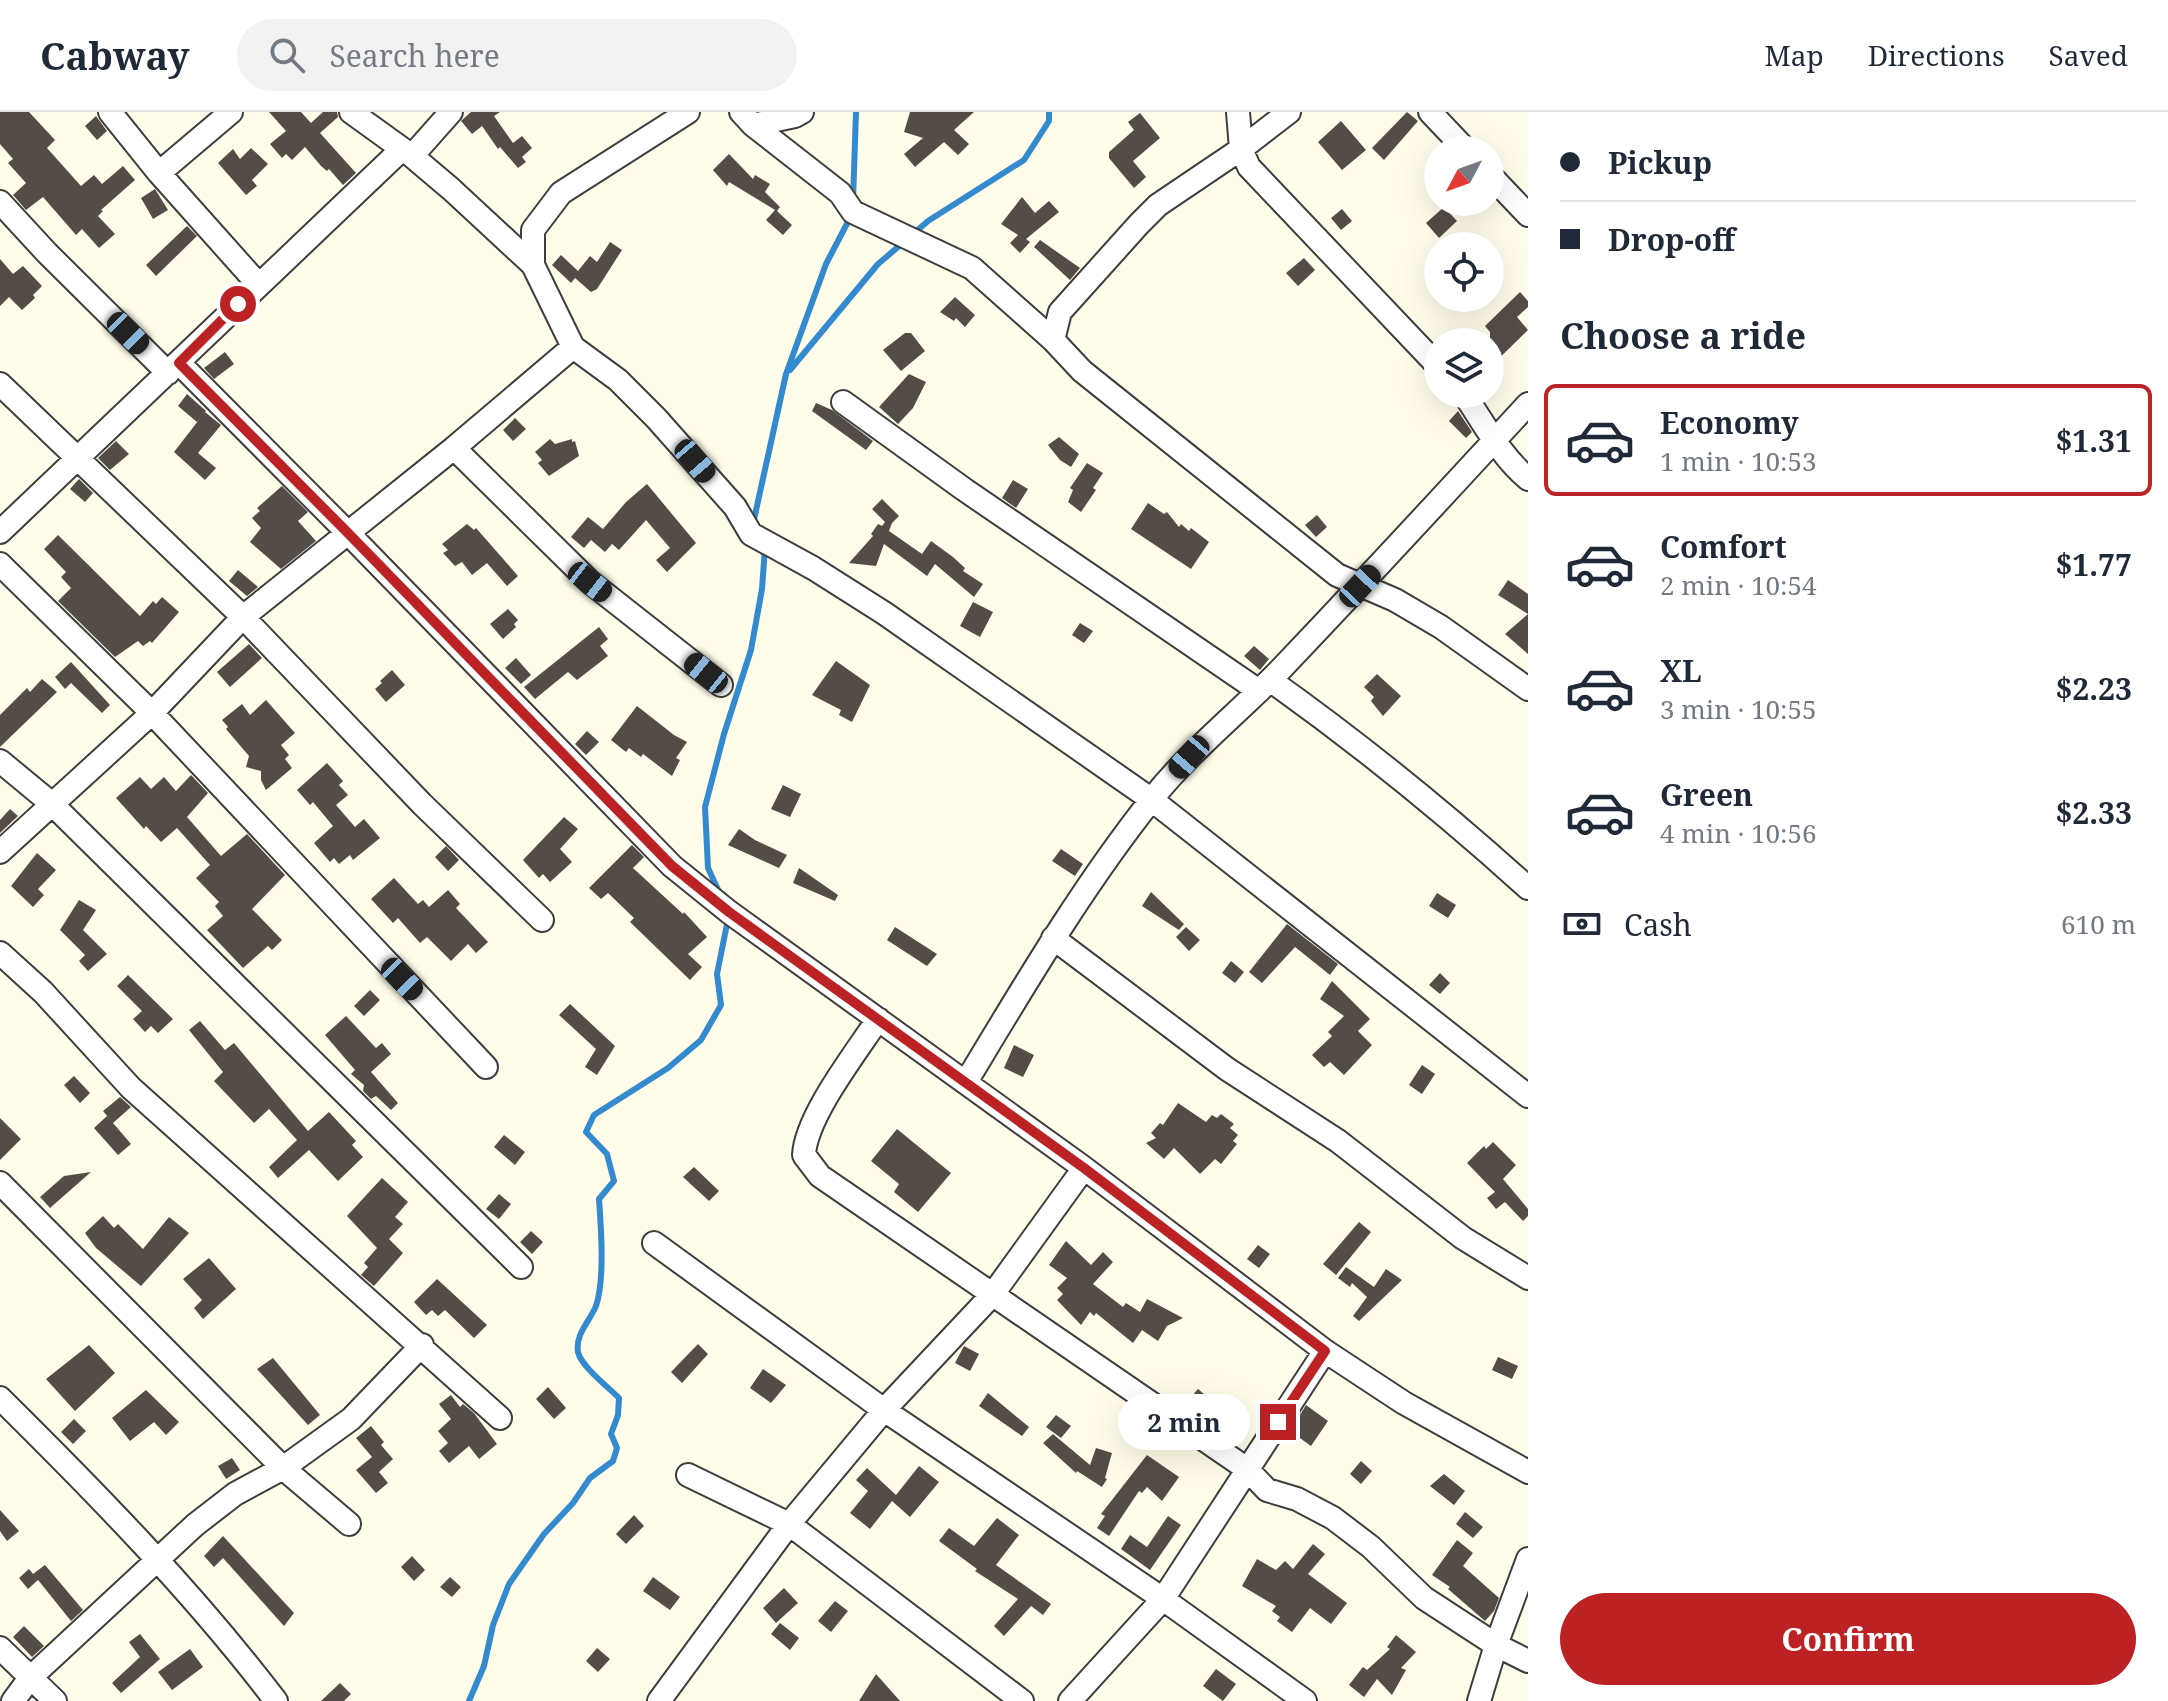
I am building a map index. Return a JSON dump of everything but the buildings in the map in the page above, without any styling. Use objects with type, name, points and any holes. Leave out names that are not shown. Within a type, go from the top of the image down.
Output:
[{"type":"street","points":[[110,112],[159,173],[258,284]]},
{"type":"street","points":[[159,173],[231,112]]},
{"type":"street","points":[[351,112],[451,189],[533,265],[573,347],[618,380],[656,418],[735,507],[751,534],[813,568],[884,613],[1152,800],[1528,1096]]},
{"type":"street","points":[[0,532],[258,284],[451,112]]},
{"type":"street","points":[[533,265],[533,230],[561,193],[688,112]]},
{"type":"street","points":[[747,118],[795,116],[802,112]]},
{"type":"street","points":[[1238,112],[1241,149],[1249,167],[1424,351]]},
{"type":"street","points":[[1053,340],[1060,312],[1158,205],[1289,112]]},
{"type":"street","points":[[1430,112],[1453,136]]},
{"type":"street","points":[[747,118],[840,193],[853,212],[972,268],[1053,340],[1082,371],[1337,575],[1395,600],[1441,627],[1528,689]]},
{"type":"street","points":[[1504,190],[1528,215]]},
{"type":"street","points":[[0,202],[47,253],[347,532],[672,866],[729,912],[1084,1168],[1325,1351],[1404,1403],[1528,1472]]},
{"type":"street","points":[[0,852],[152,713],[243,617],[454,448],[573,347]]},
{"type":"street","points":[[0,384],[243,617],[422,804],[542,920]]},
{"type":"street","points":[[843,402],[965,490],[1369,753],[1454,822],[1528,888]]},
{"type":"street","points":[[966,1082],[1053,938],[1152,800],[1189,757],[1264,686],[1360,586],[1528,404]]},
{"type":"street","points":[[1472,408],[1493,442],[1528,479]]},
{"type":"street","points":[[454,448],[590,582],[721,685]]},
{"type":"street","points":[[0,564],[152,713],[486,1067]]},
{"type":"street","points":[[0,761],[52,804],[521,1267]]},
{"type":"street","points":[[1053,938],[1227,1069],[1338,1141],[1463,1238],[1528,1278]]},
{"type":"street","points":[[0,953],[43,992],[131,1088],[422,1345],[500,1418]]},
{"type":"street","points":[[878,1019],[814,1120],[806,1137],[804,1155],[809,1165],[833,1187],[1247,1469],[1267,1490],[1297,1499],[1333,1518],[1371,1547],[1424,1598],[1496,1645],[1528,1661]]},
{"type":"street","points":[[659,1701],[789,1524],[884,1410],[993,1294],[1084,1168]]},
{"type":"street","points":[[0,1183],[283,1468],[349,1524]]},
{"type":"street","points":[[654,1243],[884,1410],[1163,1599],[1305,1701]]},
{"type":"street","points":[[13,1701],[30,1678],[195,1525],[235,1494],[283,1468],[351,1419],[422,1345]]},
{"type":"street","points":[[1070,1701],[1163,1599],[1325,1351]]},
{"type":"street","points":[[0,1398],[105,1502],[158,1560],[276,1701]]},
{"type":"street","points":[[688,1475],[789,1524],[1022,1701]]},
{"type":"street","points":[[1479,1701],[1528,1559]]},
{"type":"street","points":[[0,1648],[55,1701]]},
{"type":"waterway","points":[[853,201],[856,112]]},
{"type":"waterway","points":[[913,234],[928,221],[1024,160],[1049,121],[1049,112]]},
{"type":"waterway","points":[[753,524],[786,374],[826,264],[851,216]]},
{"type":"waterway","points":[[790,370],[878,264],[905,241]]},
{"type":"waterway","points":[[720,894],[708,868],[705,807],[751,650],[762,589],[765,548]]},
{"type":"waterway","points":[[469,1701],[484,1666],[493,1625],[509,1584],[544,1534],[573,1503],[590,1478],[613,1461],[617,1448],[611,1434],[618,1415],[619,1398],[589,1370],[578,1352],[581,1333],[596,1306],[601,1282],[599,1199],[614,1181],[607,1154],[586,1132],[594,1115],[668,1068],[701,1040],[721,1005],[717,974],[728,919]]},
{"type":"route","points":[[238,304],[179,363],[672,866],[729,912],[1084,1168],[1325,1351],[1278,1422]]}]
